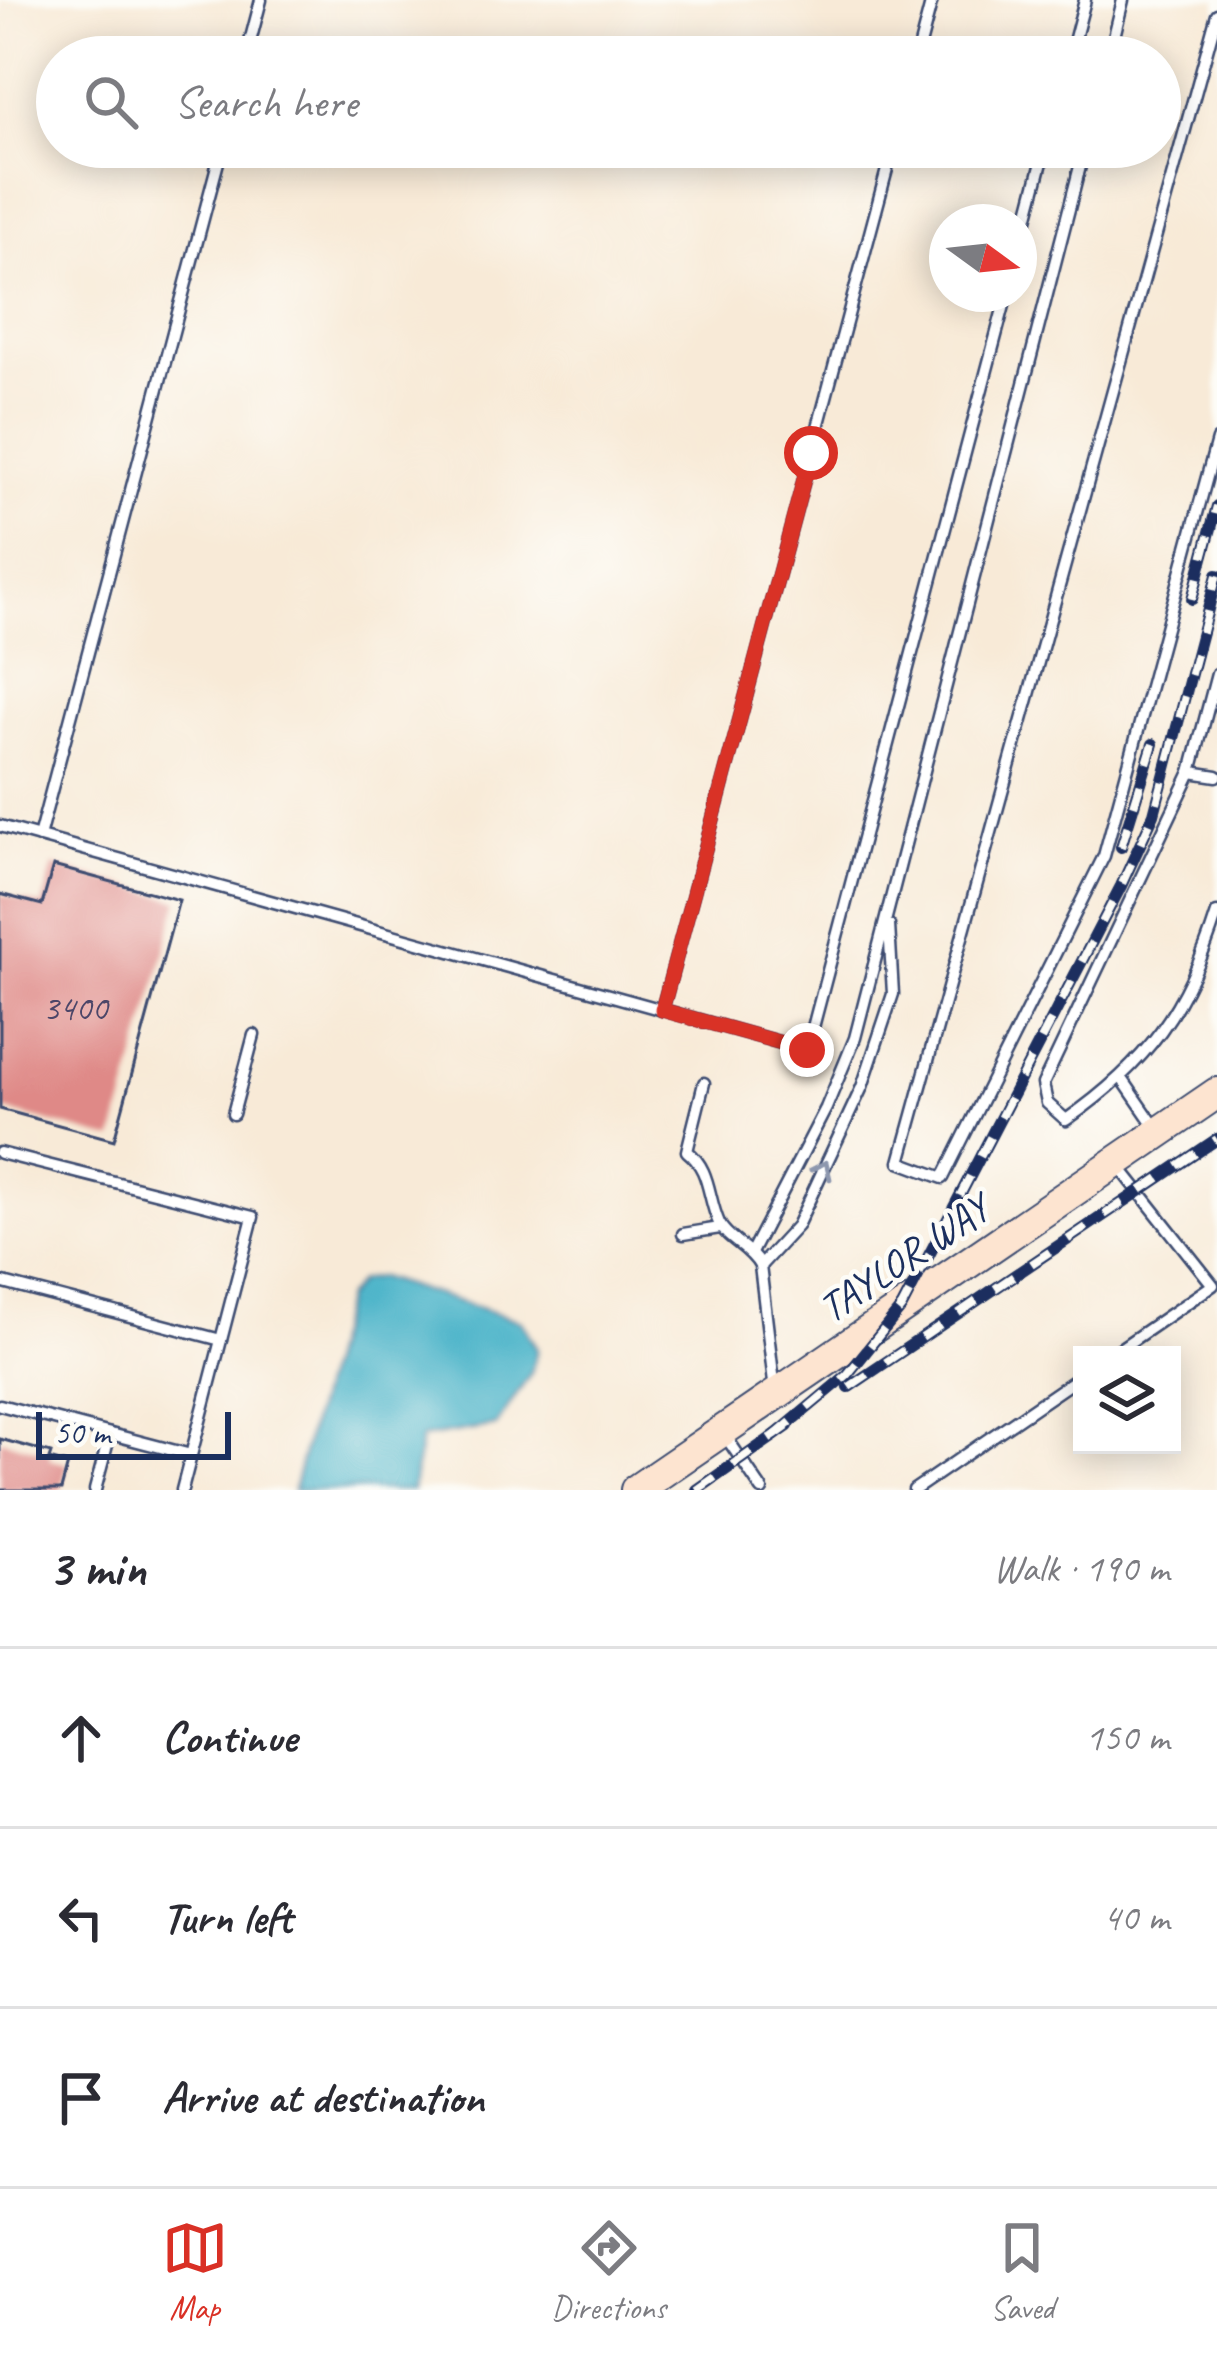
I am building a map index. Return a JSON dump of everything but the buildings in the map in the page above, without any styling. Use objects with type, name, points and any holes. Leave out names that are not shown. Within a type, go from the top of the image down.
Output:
[{"type":"street","name":"TAYLOR WAY","points":[[636,1490],[1217,1093]]},
{"type":"lane","points":[[252,36],[262,0]]},
{"type":"lane","points":[[923,36],[932,0]]},
{"type":"lane","points":[[1076,36],[1085,0]]},
{"type":"lane","points":[[1114,36],[1123,0]]},
{"type":"lane","points":[[1181,144],[1217,14]]},
{"type":"lane","points":[[39,837],[216,168]]},
{"type":"lane","points":[[662,1010],[887,168]]},
{"type":"lane","points":[[1031,204],[1040,168]]},
{"type":"lane","points":[[752,1251],[847,1058],[1080,168]]},
{"type":"lane","points":[[1174,168],[900,1162],[943,1178],[1104,856],[1217,440]]},
{"type":"lane","points":[[0,826],[807,1050],[1002,312]]},
{"type":"lane","points":[[1217,674],[1192,772],[1043,1084],[1047,1103],[1066,1120],[1123,1080],[1196,981],[1217,913]]},
{"type":"lane","points":[[1192,772],[1217,776]]},
{"type":"lane","points":[[760,1266],[797,1226],[862,1087],[892,994],[888,915]]},
{"type":"lane","points":[[233,1114],[254,1035]]},
{"type":"lane","points":[[1123,1080],[1160,1134]]},
{"type":"lane","points":[[704,1083],[686,1151],[702,1162],[721,1228],[752,1251],[760,1266],[775,1394]]},
{"type":"lane","points":[[0,1154],[253,1217],[182,1490]]},
{"type":"lane","points":[[1118,1165],[1215,1284],[1124,1346]]},
{"type":"lane","points":[[683,1234],[721,1228]]},
{"type":"lane","points":[[0,1282],[221,1340]]},
{"type":"lane","points":[[914,1490],[1073,1381]]},
{"type":"lane","points":[[0,1405],[191,1456]]},
{"type":"lane","points":[[722,1431],[762,1490]]},
{"type":"lane","points":[[94,1490],[110,1434]]},
{"type":"water","points":[[379,1277],[521,1321],[537,1349],[531,1373],[496,1426],[421,1438],[412,1490],[293,1490],[345,1298],[359,1281]]},
{"type":"railway","points":[[1192,599],[1217,506]]},
{"type":"railway","points":[[774,1436],[847,1375],[902,1307],[1121,886],[1154,814],[1217,575]]},
{"type":"railway","points":[[1121,847],[1153,744]]},
{"type":"railway","points":[[849,1387],[1217,1139]]},
{"type":"railway","points":[[697,1490],[788,1426]]},
{"type":"route","points":[[807,1050],[662,1010],[811,453]]}]
